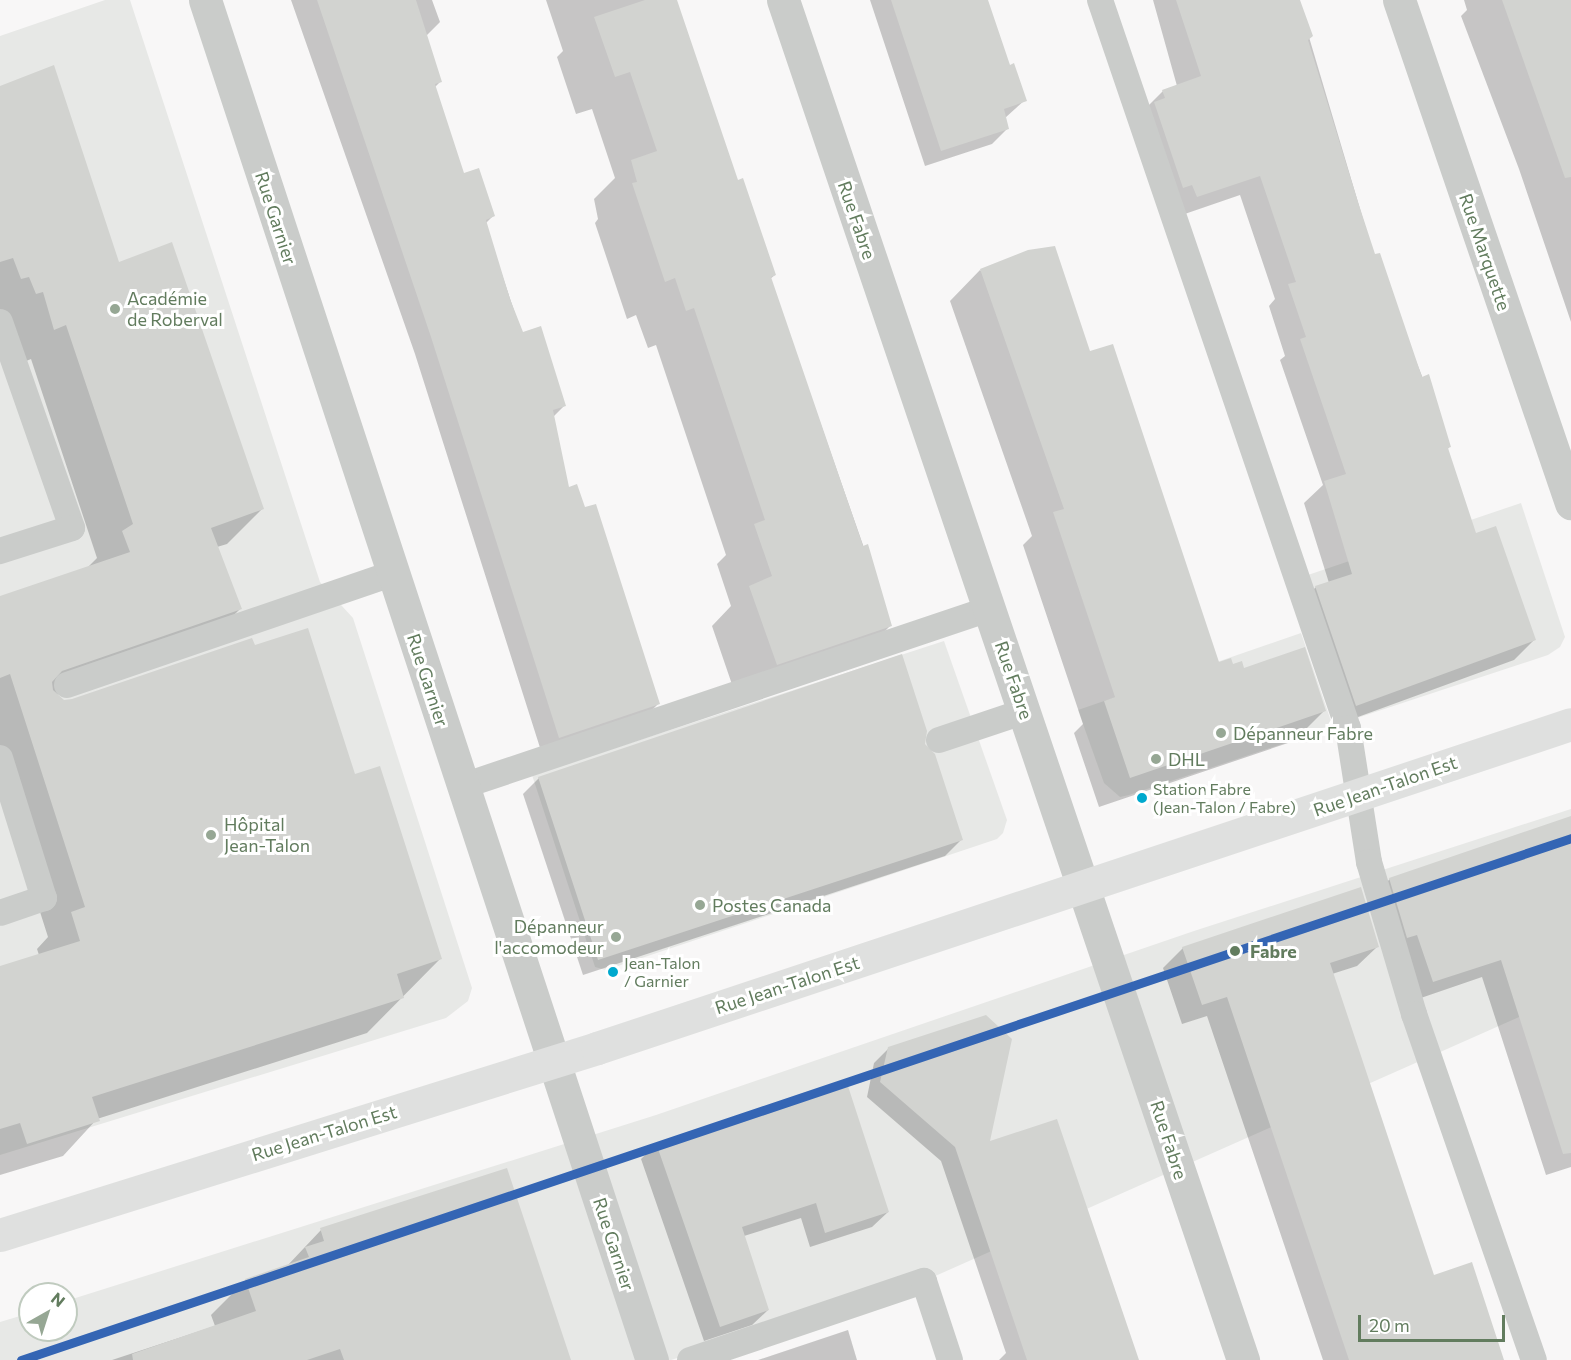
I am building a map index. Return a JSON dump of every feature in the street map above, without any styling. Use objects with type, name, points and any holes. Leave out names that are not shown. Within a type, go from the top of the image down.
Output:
[{"type":"main road","name":"Rue Jean-Talon Est","points":[[0,1234],[554,1061],[1085,888],[1571,724]]},
{"type":"street","name":"Rue Garnier","points":[[205,0],[554,1061],[647,1359]]},
{"type":"street","name":"Rue Fabre","points":[[783,0],[1243,1360]]},
{"type":"street","name":"Rue Marquette","points":[[1399,0],[1571,503]]},
{"type":"lane","points":[[1100,0],[1348,728],[1369,862],[1414,1014],[1534,1360]]},
{"type":"lane","points":[[0,322],[72,528],[0,551]]},
{"type":"lane","points":[[67,685],[392,574]]},
{"type":"lane","points":[[463,786],[989,609]]},
{"type":"lane","points":[[939,740],[1025,711]]},
{"type":"lane","points":[[0,758],[44,898],[0,913]]},
{"type":"lane","points":[[690,1360],[924,1281],[950,1360]]},
{"type":"shaded area","points":[[105,0],[130,0],[320,582],[353,618],[472,988],[468,1001],[446,1018],[0,1155],[0,36]]},
{"type":"shaded area","points":[[1521,503],[1565,637],[1560,647],[1548,655],[1357,718],[1308,575]]},
{"type":"shaded area","points":[[1301,633],[1333,727],[1129,795],[1120,797],[1104,783],[1078,710]]},
{"type":"shaded area","points":[[944,641],[1007,820],[1003,833],[997,839],[606,970],[595,967],[532,775]]},
{"type":"shaded area","points":[[1571,809],[1571,994],[924,1281],[671,1360],[0,1360],[0,1322],[18,1317],[18,1342],[78,1342],[78,1297],[656,1115],[1194,931]]},
{"type":"building","points":[[317,0],[416,0],[442,82],[435,84],[464,173],[479,168],[495,216],[486,220],[510,299],[523,332],[541,326],[566,406],[553,410],[569,487],[577,484],[585,507],[596,504],[660,704],[559,738],[431,337]]},
{"type":"building","points":[[645,0],[677,0],[738,180],[743,178],[776,275],[771,277],[863,546],[868,544],[892,626],[777,665],[749,586],[772,576],[754,524],[765,520],[694,308],[686,311],[675,278],[665,282],[632,183],[637,182],[631,160],[657,151],[630,72],[615,77],[594,17]]},
{"type":"building","points":[[891,0],[988,0],[1010,65],[1014,63],[1027,101],[1004,109],[1009,129],[941,151]]},
{"type":"building","points":[[1176,0],[1300,0],[1313,36],[1308,40],[1375,254],[1380,253],[1422,377],[1429,374],[1451,447],[1448,448],[1476,533],[1496,526],[1536,640],[1356,706],[1315,586],[1352,574],[1324,481],[1346,474],[1300,339],[1306,337],[1288,284],[1296,282],[1260,176],[1197,197],[1192,185],[1183,188],[1154,102],[1165,98],[1162,90],[1201,76]]},
{"type":"building","points":[[1502,0],[1571,0],[1571,177],[1565,178]]},
{"type":"building","name":"Hôpital Jean-Talon","points":[[54,65],[119,262],[172,242],[264,509],[211,528],[242,609],[62,671],[52,682],[53,690],[64,700],[72,699],[252,638],[255,645],[308,628],[355,774],[380,766],[442,959],[397,974],[404,998],[92,1097],[100,1121],[27,1144],[20,1123],[0,1129],[0,966],[80,941],[71,912],[85,907],[10,674],[0,678],[0,596],[130,552],[122,531],[133,524],[66,325],[54,330],[43,292],[36,294],[29,277],[21,279],[13,258],[0,262],[0,86]]},
{"type":"building","points":[[1055,246],[1090,351],[1113,344],[1219,662],[1231,658],[1233,664],[1242,661],[1244,668],[1305,647],[1326,711],[1130,778],[1104,701],[1115,697],[1053,512],[1064,509],[980,269],[1028,250]]},
{"type":"building","points":[[902,654],[927,731],[925,744],[935,754],[963,840],[598,960],[538,777]]},
{"type":"building","points":[[1571,816],[1571,1153],[1563,1154],[1501,960],[1433,982],[1417,935],[1407,938],[1389,878]]},
{"type":"building","points":[[1361,887],[1379,947],[1330,963],[1434,1275],[1472,1262],[1504,1360],[1349,1360],[1227,997],[1202,1005],[1182,947]]},
{"type":"building","points":[[986,1015],[1012,1039],[990,1141],[1057,1119],[1139,1360],[1027,1360],[955,1147],[880,1082],[888,1047]]},
{"type":"building","points":[[846,1080],[889,1212],[825,1233],[816,1203],[742,1227],[769,1310],[720,1327],[656,1143]]},
{"type":"building","points":[[507,1168],[571,1360],[344,1360],[340,1349],[307,1360],[133,1360],[132,1354],[256,1311],[245,1279],[309,1257],[305,1247],[324,1241],[320,1228]]},
{"type":"transit line","points":[[21,1360],[1571,838]]},
{"type":"place","name":"Académie de Roberval","points":[[115,309]]},
{"type":"place","name":"Dépanneur Fabre","points":[[1221,733]]},
{"type":"place","name":"DHL","points":[[1156,759]]},
{"type":"place","name":"Station Fabre (Jean-Talon / Fabre)","points":[[1142,798]]},
{"type":"place","name":"Hôpital Jean-Talon","points":[[211,835]]},
{"type":"place","name":"Postes Canada","points":[[700,905]]},
{"type":"place","name":"Dépanneur l'accomodeur","points":[[616,937]]},
{"type":"place","name":"Fabre","points":[[1235,951]]},
{"type":"place","name":"Jean-Talon / Garnier","points":[[613,972]]}]
